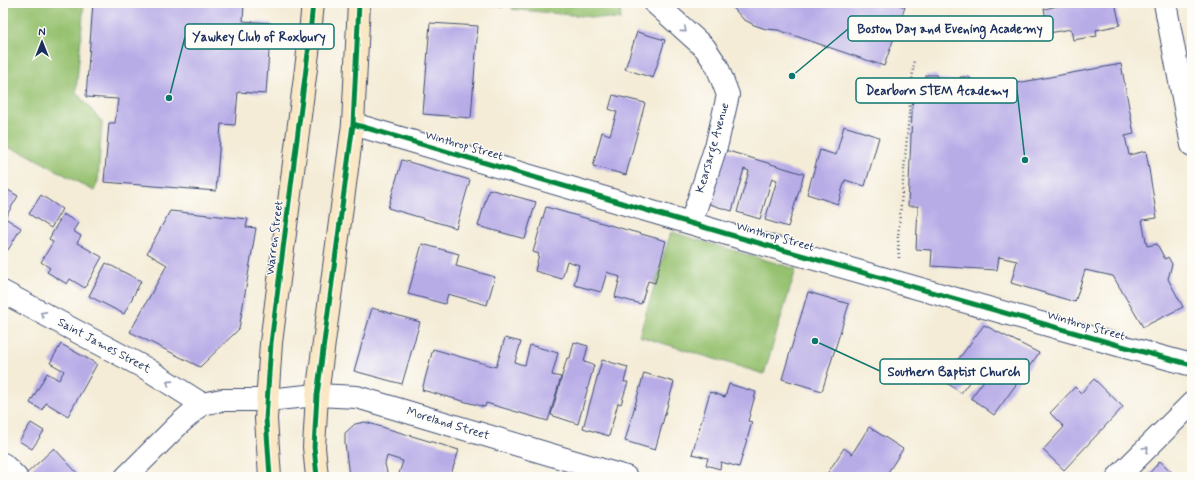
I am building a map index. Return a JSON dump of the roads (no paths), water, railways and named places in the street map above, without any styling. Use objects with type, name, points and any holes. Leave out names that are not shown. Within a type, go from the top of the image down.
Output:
[{"type":"main road","name":"Warren Street","points":[[270,477],[266,420],[271,343],[313,3]]},
{"type":"main road","points":[[317,477],[314,447],[317,395],[353,124],[359,3]]},
{"type":"street","name":"Kearsarge Avenue","points":[[655,3],[705,48],[718,66],[728,95],[717,143],[691,223]]},
{"type":"street","points":[[1165,3],[1192,145]]},
{"type":"street","name":"Winthrop Street","points":[[353,124],[899,283],[1192,365]]},
{"type":"street","name":"Saint James Street","points":[[3,292],[147,369],[202,404]]},
{"type":"street","name":"Moreland Street","points":[[202,404],[222,400],[268,400],[317,395],[357,397],[626,477]]},
{"type":"street","points":[[1118,477],[1192,403]]},
{"type":"street","points":[[126,477],[178,425],[202,404]]},
{"type":"street","points":[[3,464],[16,477]]},
{"type":"place","name":"Boston Day and Evening Academy","points":[[792,76]]},
{"type":"place","name":"Yawkey Club of Roxbury","points":[[169,98]]},
{"type":"place","name":"Dearborn STEM Academy","points":[[1025,160]]},
{"type":"place","name":"Southern Baptist Church","points":[[815,341]]}]
